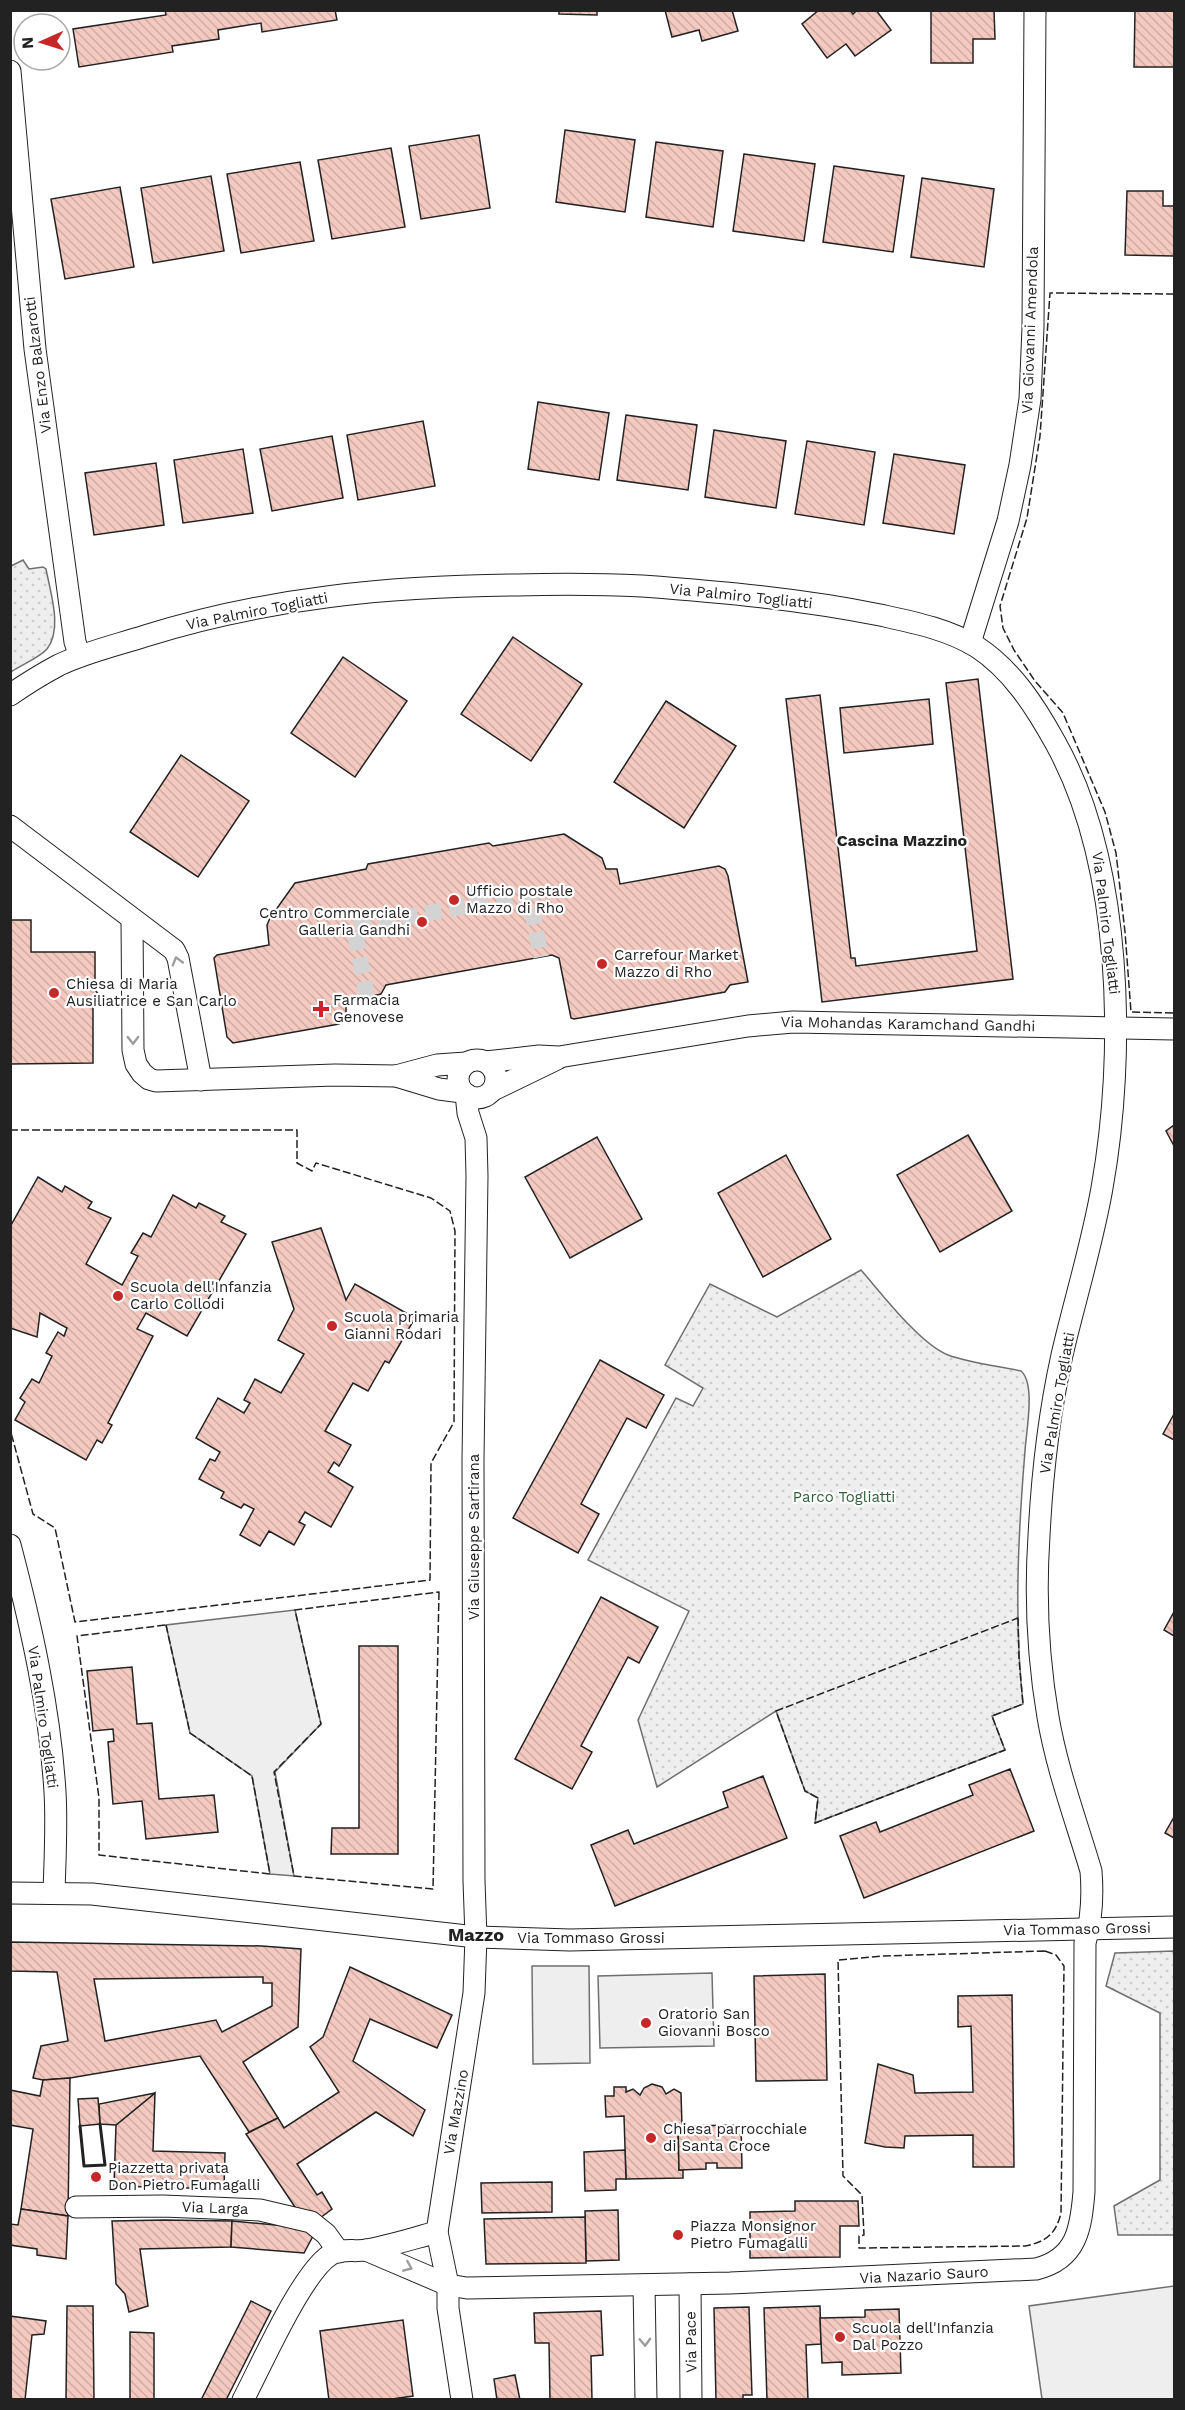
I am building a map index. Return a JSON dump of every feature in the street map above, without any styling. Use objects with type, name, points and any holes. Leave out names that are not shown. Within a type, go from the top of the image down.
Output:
[{"type":"street","name":"Via Giovanni Amendola","points":[[970,643],[1008,521],[1020,465],[1030,399],[1034,263],[1035,10]]},
{"type":"street","name":"Via Enzo Balzarotti","points":[[10,72],[35,349],[62,556],[75,642],[80,656]]},
{"type":"street","name":"Via Palmiro Togliatti","points":[[10,695],[35,678],[80,656],[200,620],[264,606],[358,592],[471,585],[617,585],[762,597],[820,604],[891,617],[928,626],[970,643],[998,662],[1020,686],[1049,731],[1080,791],[1103,879],[1115,987],[1113,1090],[1103,1186],[1059,1370],[1047,1439],[1038,1544],[1038,1617],[1048,1718],[1059,1764],[1091,1871],[1092,1899],[1089,1928]]},
{"type":"street","points":[[10,826],[174,950],[178,958],[201,1080]]},
{"type":"street","name":"Via Mohandas Karamchand Gandhi","points":[[132,919],[134,1050],[136,1064],[149,1079],[156,1081],[335,1075],[396,1076],[439,1089],[464,1093]]},
{"type":"street","name":"Via Mohandas Karamchand Gandhi","points":[[396,1076],[437,1065],[560,1057],[748,1026],[793,1022],[1174,1029]]},
{"type":"street","name":"Via Mohandas Karamchand Gandhi","points":[[491,1091],[560,1057]]},
{"type":"street","points":[[476,1062],[495,1071],[496,1077],[491,1091],[478,1098],[464,1093],[458,1073],[476,1062]]},
{"type":"street","name":"Via Giuseppe Sartirana","points":[[476,1937],[473,1472],[476,1138],[491,1091]]},
{"type":"street","name":"Via Giuseppe Sartirana","points":[[464,1093],[476,1138]]},
{"type":"street","name":"Via Palmiro Togliatti","points":[[10,1545],[31,1632],[50,1742],[55,1792],[54,1892]]},
{"type":"street","name":"Via Tommaso Grossi","points":[[10,1893],[54,1892],[104,1895],[476,1937],[570,1940],[1174,1926]]},
{"type":"street","name":"Via Nazario Sauro","points":[[366,2250],[448,2285],[467,2288],[690,2284],[1035,2269],[1048,2266],[1060,2258],[1074,2243],[1081,2224],[1084,2192],[1085,1943],[1089,1928]]},
{"type":"street","name":"Via Mazzino","points":[[462,2400],[448,2308],[448,2285],[437,2232],[474,1993],[476,1937]]},
{"type":"street","name":"Via Larga","points":[[76,2207],[163,2206],[260,2210],[311,2222],[326,2234],[339,2252]]},
{"type":"street","points":[[243,2400],[294,2301],[312,2274],[331,2254],[366,2250],[437,2232]]},
{"type":"street","name":"Via Pace","points":[[690,2284],[691,2400]]},
{"type":"street","points":[[644,2285],[646,2400]]},
{"type":"green space","points":[[23,560],[29,569],[43,567],[46,569],[54,610],[54,631],[52,641],[44,652],[11,672],[11,566]]},
{"type":"green space","name":"Parco Togliatti","points":[[861,1270],[914,1330],[937,1349],[965,1360],[1021,1371],[1026,1377],[1029,1409],[1020,1514],[1018,1578],[1023,1704],[992,1716],[1005,1750],[815,1823],[818,1798],[805,1791],[776,1711],[657,1787],[638,1720],[689,1611],[588,1560],[676,1398],[693,1406],[703,1388],[665,1365],[710,1284],[777,1317]]},
{"type":"green space","points":[[295,1610],[321,1724],[275,1772],[294,1876],[270,1874],[252,1776],[190,1733],[166,1625]]},
{"type":"green space","points":[[1174,1951],[1174,2235],[1118,2235],[1114,2206],[1160,2180],[1160,2013],[1106,1986],[1115,1953]]},
{"type":"green space","points":[[532,1966],[589,1966],[590,2063],[533,2064]]},
{"type":"green space","points":[[712,1973],[714,2046],[600,2048],[598,1976]]},
{"type":"green space","points":[[1174,2286],[1174,2399],[1042,2399],[1029,2306]]},
{"type":"building","points":[[165,10],[335,10],[337,20],[262,32],[261,23],[218,30],[219,39],[172,46],[173,52],[79,67],[73,29],[166,15]]},
{"type":"building","points":[[559,10],[597,10],[597,15],[559,14]]},
{"type":"building","points":[[665,10],[732,10],[738,31],[702,41],[699,30],[672,37]]},
{"type":"building","points":[[819,10],[850,10],[853,14],[857,10],[876,10],[891,30],[855,56],[846,44],[827,58],[802,24]]},
{"type":"building","points":[[931,10],[994,10],[995,39],[973,39],[973,63],[931,63]]},
{"type":"building","points":[[1135,10],[1174,10],[1174,67],[1134,67]]},
{"type":"building","points":[[565,130],[635,140],[625,212],[556,202]]},
{"type":"building","points":[[479,135],[490,208],[421,219],[409,146]]},
{"type":"building","points":[[656,142],[723,151],[713,227],[646,217]]},
{"type":"building","points":[[391,148],[405,227],[332,239],[318,160]]},
{"type":"building","points":[[744,154],[815,164],[804,241],[733,231]]},
{"type":"building","points":[[300,162],[314,241],[241,253],[227,174]]},
{"type":"building","points":[[834,166],[904,176],[893,252],[823,242]]},
{"type":"building","points":[[211,176],[224,251],[153,263],[141,188]]},
{"type":"building","points":[[922,178],[994,189],[984,267],[911,257]]},
{"type":"building","points":[[120,187],[134,267],[65,279],[51,199]]},
{"type":"building","points":[[1127,191],[1163,191],[1163,206],[1174,206],[1174,256],[1125,255]]},
{"type":"building","points":[[538,402],[609,413],[599,480],[528,469]]},
{"type":"building","points":[[626,415],[697,425],[688,490],[617,480]]},
{"type":"building","points":[[423,421],[435,486],[358,500],[347,435]]},
{"type":"building","points":[[714,430],[786,441],[776,508],[705,497]]},
{"type":"building","points":[[332,436],[343,498],[272,511],[260,449]]},
{"type":"building","points":[[807,441],[875,452],[864,525],[795,514]]},
{"type":"building","points":[[243,449],[253,513],[183,523],[174,460]]},
{"type":"building","points":[[894,454],[965,465],[954,534],[883,523]]},
{"type":"building","points":[[156,463],[164,525],[94,535],[85,473]]},
{"type":"building","points":[[513,637],[582,684],[531,761],[461,714]]},
{"type":"building","points":[[343,657],[407,701],[355,777],[291,733]]},
{"type":"building","points":[[978,679],[1013,979],[822,1002],[786,699],[820,695],[851,958],[855,958],[856,966],[977,951],[946,683]]},
{"type":"building","points":[[929,699],[933,744],[844,753],[840,708]]},
{"type":"building","points":[[666,701],[736,746],[684,828],[614,782]]},
{"type":"building","points":[[181,755],[249,801],[198,877],[130,832]]},
{"type":"building","points":[[564,834],[602,858],[606,869],[617,869],[620,884],[719,866],[725,869],[748,982],[730,985],[725,992],[574,1019],[571,1018],[559,958],[552,955],[386,985],[381,994],[346,1002],[346,1017],[339,1024],[233,1043],[227,1037],[214,958],[217,955],[269,945],[267,925],[295,883],[366,869],[368,864],[489,843],[493,846]]},
{"type":"building","name":"Chiesa di Maria Ausiliatrice e San Carlo","points":[[10,920],[31,920],[31,952],[95,952],[95,990],[100,996],[93,1002],[93,1063],[10,1064]]},
{"type":"building","points":[[1174,1125],[1174,1146],[1166,1131]]},
{"type":"building","points":[[968,1135],[1012,1211],[940,1252],[897,1175]]},
{"type":"building","points":[[597,1137],[642,1219],[570,1258],[525,1177]]},
{"type":"building","points":[[786,1155],[831,1239],[763,1277],[718,1193]]},
{"type":"building","points":[[38,1177],[62,1192],[65,1186],[92,1202],[88,1208],[111,1218],[86,1264],[122,1285],[138,1256],[131,1253],[143,1233],[151,1237],[173,1195],[196,1208],[199,1203],[225,1216],[221,1222],[246,1234],[187,1336],[146,1313],[137,1329],[153,1336],[108,1423],[112,1425],[102,1443],[97,1440],[86,1460],[15,1420],[25,1402],[20,1398],[32,1379],[39,1383],[52,1356],[46,1353],[58,1332],[64,1336],[67,1328],[40,1313],[37,1337],[10,1328],[10,1227]]},
{"type":"building","points":[[321,1228],[346,1300],[355,1284],[415,1318],[389,1363],[385,1361],[368,1391],[353,1383],[325,1431],[351,1445],[339,1466],[334,1462],[328,1472],[353,1487],[331,1527],[305,1512],[299,1522],[305,1525],[294,1545],[269,1531],[260,1546],[240,1535],[254,1509],[244,1504],[241,1508],[221,1498],[224,1492],[199,1479],[210,1459],[215,1461],[220,1452],[196,1438],[218,1398],[244,1413],[250,1403],[244,1400],[255,1379],[281,1393],[304,1354],[278,1340],[294,1309],[272,1242]]},
{"type":"building","points":[[600,1360],[664,1395],[646,1428],[627,1418],[581,1504],[599,1514],[578,1553],[513,1518]]},
{"type":"building","points":[[1174,1414],[1174,1440],[1163,1434]]},
{"type":"building","points":[[601,1597],[658,1627],[639,1663],[628,1657],[581,1746],[592,1752],[572,1789],[515,1759]]},
{"type":"building","points":[[1174,1612],[1174,1636],[1164,1630]]},
{"type":"building","points":[[359,1646],[398,1646],[398,1854],[331,1854],[332,1828],[359,1828]]},
{"type":"building","points":[[132,1667],[137,1724],[152,1723],[159,1799],[214,1795],[218,1832],[146,1839],[142,1801],[113,1804],[108,1742],[114,1741],[113,1729],[93,1731],[87,1671]]},
{"type":"building","points":[[1010,1769],[1034,1831],[864,1898],[840,1836],[876,1822],[880,1832],[973,1795],[969,1785]]},
{"type":"building","points":[[763,1776],[787,1838],[615,1906],[591,1845],[628,1830],[634,1844],[728,1807],[723,1792]]},
{"type":"building","points":[[1174,1817],[1174,1838],[1165,1833]]},
{"type":"building","points":[[10,1942],[262,1946],[301,1949],[298,2027],[243,2062],[278,2118],[249,2132],[200,2056],[70,2078],[43,2080],[33,2078],[41,2046],[68,2041],[57,1972],[10,1971]],"holes":[[[263,1977],[263,1983],[272,1983],[272,2006],[222,2032],[216,2020],[105,2041],[94,1979]]]},
{"type":"building","points":[[350,1967],[452,2015],[437,2048],[370,2019],[353,2061],[425,2110],[413,2136],[376,2112],[297,2164],[317,2195],[322,2192],[332,2209],[320,2218],[299,2213],[246,2134],[278,2118],[284,2128],[339,2092],[310,2047],[323,2037]]},
{"type":"building","points":[[825,1974],[827,2080],[756,2081],[754,1976]]},
{"type":"building","points":[[1012,1995],[1014,2167],[973,2167],[973,2135],[905,2136],[904,2148],[865,2143],[878,2064],[913,2075],[915,2093],[973,2092],[971,2026],[958,2027],[958,1996]]},
{"type":"building","points":[[70,2078],[68,2216],[21,2209],[33,2129],[10,2125],[10,2090],[40,2096],[43,2080]]},
{"type":"building","name":"Chiesa parrocchiale di Santa Croce","points":[[652,2084],[662,2087],[666,2094],[674,2089],[681,2093],[682,2126],[678,2126],[679,2170],[683,2170],[683,2178],[626,2179],[624,2116],[606,2117],[605,2096],[614,2096],[614,2087],[626,2087],[626,2092],[633,2089],[640,2095],[644,2088]]},
{"type":"building","points":[[155,2093],[153,2151],[225,2153],[224,2189],[114,2186],[116,2125]]},
{"type":"building","points":[[155,2093],[116,2125],[100,2124],[99,2104]]},
{"type":"building","points":[[98,2098],[100,2124],[80,2126],[78,2099]]},
{"type":"building","points":[[741,2125],[742,2168],[717,2168],[717,2163],[706,2163],[706,2169],[679,2170],[678,2126]]},
{"type":"building","points":[[625,2150],[626,2179],[616,2179],[616,2190],[585,2191],[584,2152]]},
{"type":"building","points":[[552,2182],[552,2212],[482,2213],[481,2183]]},
{"type":"building","points":[[795,2201],[858,2201],[859,2226],[840,2226],[840,2257],[750,2258],[750,2212],[795,2211]]},
{"type":"building","points":[[21,2209],[68,2216],[66,2259],[37,2255],[37,2249],[10,2245],[10,2224],[18,2225]]},
{"type":"building","points":[[618,2210],[619,2260],[586,2261],[585,2211]]},
{"type":"building","points":[[585,2217],[586,2263],[486,2264],[484,2219]]},
{"type":"building","points":[[112,2221],[232,2221],[231,2247],[140,2249],[148,2306],[129,2312],[125,2294],[116,2284]]},
{"type":"building","points":[[232,2221],[308,2228],[313,2236],[304,2253],[231,2247]]},
{"type":"building","points":[[251,2301],[271,2311],[226,2400],[201,2400]]},
{"type":"building","points":[[67,2306],[93,2306],[94,2400],[66,2400]]},
{"type":"building","points":[[820,2306],[821,2344],[806,2345],[808,2400],[767,2400],[764,2308]]},
{"type":"building","points":[[749,2307],[752,2395],[743,2395],[743,2400],[716,2400],[714,2308]]},
{"type":"building","points":[[899,2309],[901,2373],[842,2375],[842,2362],[822,2363],[820,2318],[865,2317],[865,2310]]},
{"type":"building","points":[[601,2311],[603,2355],[591,2356],[592,2400],[550,2400],[549,2343],[535,2343],[534,2313]]},
{"type":"building","points":[[10,2316],[46,2321],[44,2334],[32,2335],[25,2400],[10,2400]]},
{"type":"building","points":[[403,2320],[413,2396],[385,2400],[329,2400],[320,2331]]},
{"type":"building","points":[[130,2332],[154,2333],[154,2400],[130,2400]]},
{"type":"building","points":[[515,2375],[520,2400],[497,2400],[494,2379]]},
{"type":"tunnel","points":[[367,997],[354,927],[529,894],[541,957]]},
{"type":"fence","points":[[1174,294],[1050,293],[1040,436],[1027,518],[1000,606],[1003,628],[1014,650],[1035,681],[1063,713],[1105,812],[1116,853],[1131,1012],[1174,1013]]},
{"type":"fence","points":[[10,1130],[297,1130],[297,1163],[312,1171],[316,1163],[431,1198],[450,1211],[455,1231],[454,1422],[431,1463],[430,1580],[75,1622],[55,1528],[33,1514],[10,1429]]},
{"type":"fence","points":[[439,1592],[433,1889],[294,1876],[274,1772],[321,1724],[295,1610],[439,1592]]},
{"type":"fence","points":[[1018,1618],[1023,1704],[992,1716],[1005,1750],[815,1823],[818,1798],[805,1791],[776,1711],[1018,1618]]},
{"type":"fence","points":[[166,1625],[190,1733],[252,1776],[270,1874],[99,1855],[99,1798],[77,1636],[166,1625]]},
{"type":"fence","points":[[1045,1951],[1056,1955],[1064,1966],[1061,2213],[1053,2232],[1039,2242],[1025,2246],[859,2248],[859,2236],[864,2235],[862,2195],[843,2176],[838,1960],[884,1956],[1045,1951]]},
{"type":"wall","points":[[80,2126],[84,2166],[105,2165],[100,2124]]},
{"type":"place","name":"Ufficio postale Mazzo di Rho","points":[[454,900]]},
{"type":"place","name":"Centro Commerciale Galleria Gandhi","points":[[422,922]]},
{"type":"place","name":"Carrefour Market Mazzo di Rho","points":[[602,964]]},
{"type":"place","name":"Chiesa di Maria Ausiliatrice e San Carlo","points":[[54,993]]},
{"type":"place","name":"Farmacia Genovese","points":[[321,1009]]},
{"type":"place","name":"Scuola dell'Infanzia Carlo Collodi","points":[[118,1296]]},
{"type":"place","name":"Scuola primaria Gianni Rodari","points":[[332,1326]]},
{"type":"place","name":"Oratorio San Giovanni Bosco","points":[[646,2023]]},
{"type":"place","name":"Chiesa parrocchiale di Santa Croce","points":[[651,2138]]},
{"type":"place","name":"Piazzetta privata Don Pietro Fumagalli","points":[[96,2177]]},
{"type":"place","name":"Piazza Monsignor Pietro Fumagalli","points":[[678,2235]]},
{"type":"place","name":"Scuola dell'Infanzia Dal Pozzo","points":[[840,2337]]},
{"type":"district","name":"Cascina Mazzino","points":[[902,840]]},
{"type":"district","name":"Mazzo","points":[[476,1934]]}]
